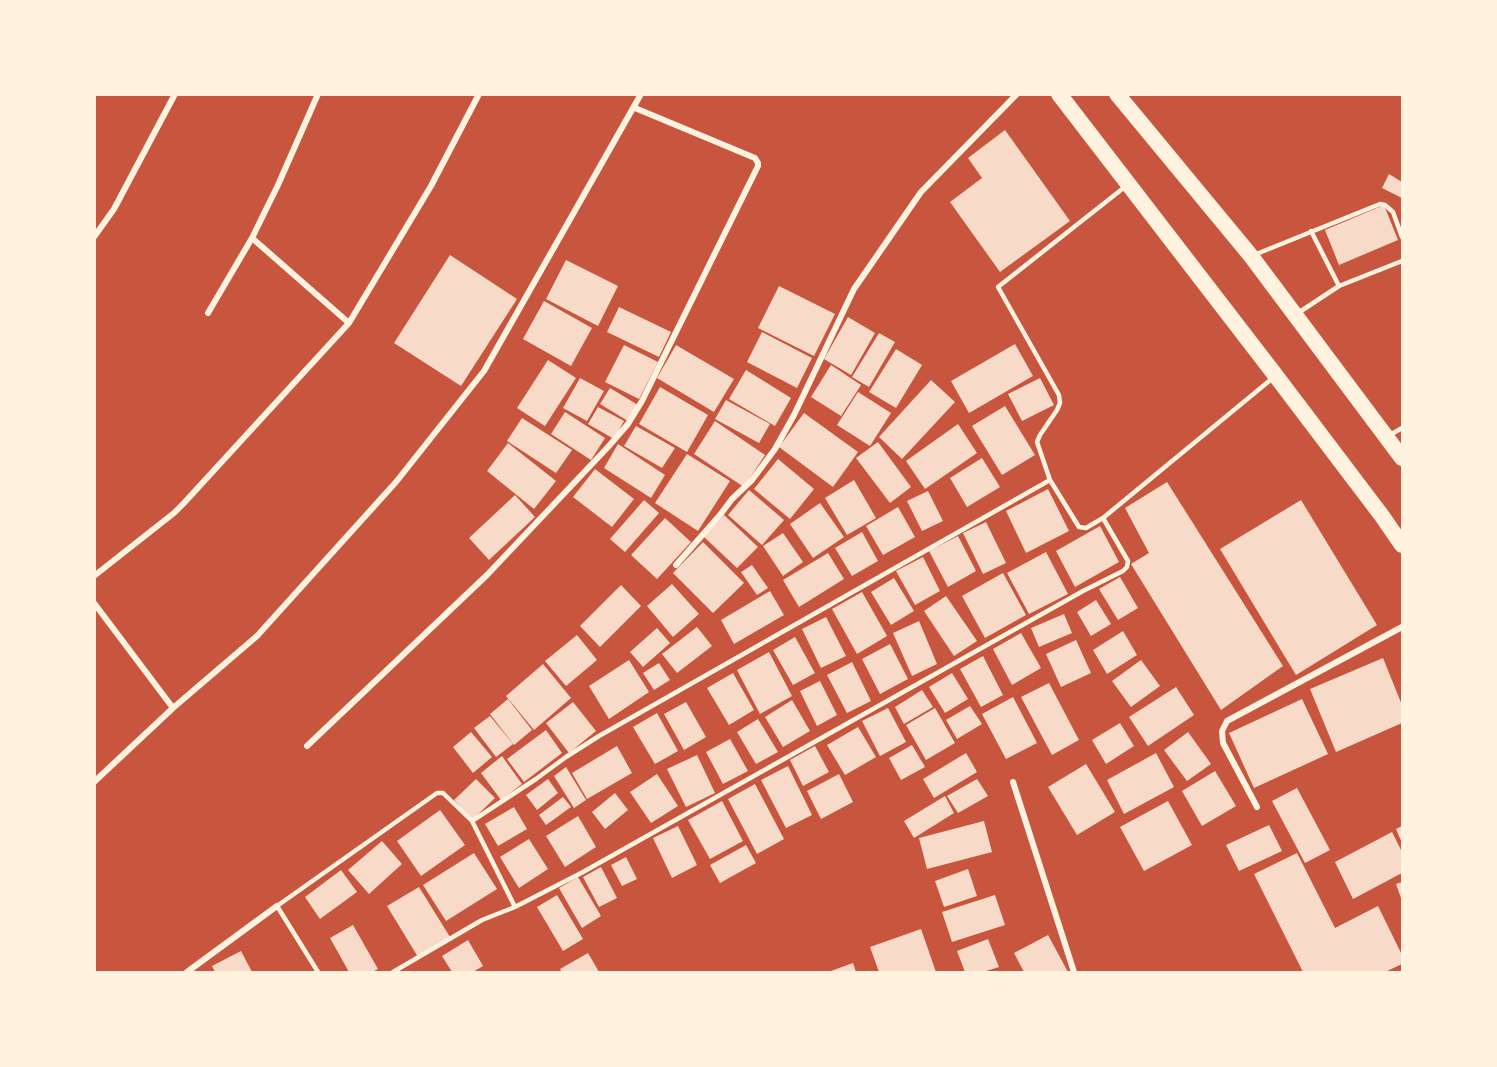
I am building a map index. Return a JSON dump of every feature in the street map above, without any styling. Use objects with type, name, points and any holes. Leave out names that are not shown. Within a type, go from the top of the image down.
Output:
[{"type":"highway","points":[[1059,94],[1276,376],[1402,545]]},
{"type":"highway","points":[[1117,94],[1251,256],[1388,436],[1402,458]]},
{"type":"street","points":[[94,237],[114,209],[176,94]]},
{"type":"street","points":[[208,313],[252,238],[318,94]]},
{"type":"street","points":[[94,576],[174,513],[349,323],[431,186],[478,94]]},
{"type":"street","points":[[94,782],[173,708],[257,636],[396,482],[484,371],[641,94]]},
{"type":"street","points":[[676,565],[752,480],[775,449],[794,415],[854,289],[921,192],[1017,94]]},
{"type":"street","points":[[307,746],[487,575],[608,447],[628,424],[642,401],[758,169],[758,163],[755,158],[635,108]]},
{"type":"street","points":[[252,238],[349,323]]},
{"type":"street","points":[[95,606],[173,708]]},
{"type":"street","points":[[1257,807],[1223,743],[1222,732],[1227,721],[1402,627]]},
{"type":"street","points":[[1013,782],[1074,972]]},
{"type":"street","points":[[187,972],[277,906]]},
{"type":"lane","points":[[1128,184],[998,287],[1059,395],[1060,403],[1057,410],[1037,442],[1050,480],[1079,527],[1086,528],[1103,518],[1276,376]]},
{"type":"lane","points":[[1251,256],[1380,204],[1393,212],[1402,237]]},
{"type":"lane","points":[[1311,231],[1339,286]]},
{"type":"lane","points":[[1296,315],[1339,286],[1402,261]]},
{"type":"lane","points":[[1388,436],[1402,428]]},
{"type":"lane","points":[[472,821],[599,736],[1050,480]]},
{"type":"lane","points":[[393,972],[482,920],[515,907],[645,838],[1062,603],[1123,571],[1128,561],[1103,518]]},
{"type":"lane","points":[[318,972],[277,906],[437,793],[443,793],[472,821],[515,907]]},
{"type":"building","points":[[1005,130],[1070,221],[1000,272],[950,202],[982,178],[968,158]]},
{"type":"building","points":[[1389,174],[1402,182],[1402,198],[1382,188]]},
{"type":"building","points":[[1384,205],[1398,240],[1339,265],[1325,230]]},
{"type":"building","points":[[450,255],[517,299],[461,386],[394,343]]},
{"type":"building","points":[[566,260],[618,286],[598,326],[546,299]]},
{"type":"building","points":[[779,286],[835,314],[814,356],[758,328]]},
{"type":"building","points":[[544,301],[592,328],[571,366],[523,339]]},
{"type":"building","points":[[619,307],[671,332],[659,357],[607,332]]},
{"type":"building","points":[[848,317],[875,333],[851,375],[824,359]]},
{"type":"building","points":[[762,332],[812,358],[797,388],[747,362]]},
{"type":"building","points":[[879,333],[895,342],[869,387],[852,377]]},
{"type":"building","points":[[1015,344],[1033,376],[969,413],[951,381]]},
{"type":"building","points":[[624,345],[658,362],[639,399],[605,382]]},
{"type":"building","points":[[676,345],[734,379],[714,412],[657,378]]},
{"type":"building","points":[[896,349],[922,365],[896,408],[869,392]]},
{"type":"building","points":[[548,360],[576,378],[545,426],[517,408]]},
{"type":"building","points":[[831,365],[861,385],[841,416],[811,397]]},
{"type":"building","points":[[746,370],[791,398],[775,426],[729,399]]},
{"type":"building","points":[[580,378],[604,391],[587,421],[563,408]]},
{"type":"building","points":[[1040,378],[1054,405],[1022,421],[1008,394]]},
{"type":"building","points":[[931,380],[955,402],[902,459],[879,437]]},
{"type":"building","points":[[660,387],[708,415],[687,452],[639,424]]},
{"type":"building","points":[[610,388],[638,405],[628,421],[600,404]]},
{"type":"building","points":[[858,392],[891,413],[870,446],[837,425]]},
{"type":"building","points":[[726,400],[770,424],[759,443],[715,419]]},
{"type":"building","points":[[1005,406],[1035,455],[1002,475],[972,426]]},
{"type":"building","points":[[598,407],[624,421],[614,439],[588,424]]},
{"type":"building","points":[[565,412],[605,438],[591,460],[551,434]]},
{"type":"building","points":[[804,413],[858,452],[833,487],[779,447]]},
{"type":"building","points":[[522,418],[572,450],[556,473],[507,441]]},
{"type":"building","points":[[715,421],[765,455],[744,487],[694,454]]},
{"type":"building","points":[[958,424],[977,453],[925,489],[906,461]]},
{"type":"building","points":[[636,426],[675,448],[662,468],[624,446]]},
{"type":"building","points":[[878,442],[911,487],[890,503],[856,458]]},
{"type":"building","points":[[508,443],[556,481],[534,509],[487,471]]},
{"type":"building","points":[[618,444],[665,475],[651,498],[604,468]]},
{"type":"building","points":[[687,454],[730,481],[698,531],[655,503]]},
{"type":"building","points":[[982,458],[1000,487],[967,507],[950,478]]},
{"type":"building","points":[[778,459],[814,489],[790,519],[754,489]]},
{"type":"building","points":[[595,469],[634,499],[612,527],[573,497]]},
{"type":"building","points":[[854,480],[876,518],[847,535],[825,498]]},
{"type":"building","points":[[1167,482],[1283,666],[1221,710],[1131,564],[1149,553],[1125,508]]},
{"type":"building","points":[[1048,489],[1069,531],[1026,553],[1006,511]]},
{"type":"building","points":[[749,490],[784,520],[762,545],[728,515]]},
{"type":"building","points":[[928,491],[943,521],[922,531],[907,501]]},
{"type":"building","points":[[515,495],[535,517],[489,560],[469,538]]},
{"type":"building","points":[[644,500],[659,513],[625,552],[610,539]]},
{"type":"building","points":[[1301,500],[1377,625],[1296,675],[1220,549]]},
{"type":"building","points":[[820,503],[844,537],[813,558],[790,524]]},
{"type":"building","points":[[898,507],[915,537],[883,555],[866,526]]},
{"type":"building","points":[[724,515],[758,547],[737,568],[704,537]]},
{"type":"building","points":[[665,518],[691,542],[657,579],[631,555]]},
{"type":"building","points":[[986,522],[1006,563],[983,574],[963,533]]},
{"type":"building","points":[[1100,526],[1119,562],[1075,587],[1056,551]]},
{"type":"building","points":[[862,532],[878,561],[852,576],[835,548]]},
{"type":"building","points":[[783,533],[803,562],[783,576],[763,546]]},
{"type":"building","points":[[958,536],[976,571],[948,587],[929,551]]},
{"type":"building","points":[[703,542],[744,583],[713,613],[673,573]]},
{"type":"building","points":[[1046,552],[1068,594],[1029,614],[1007,573]]},
{"type":"building","points":[[828,553],[844,579],[799,607],[783,580]]},
{"type":"building","points":[[923,557],[940,591],[915,605],[896,571]]},
{"type":"building","points":[[752,565],[768,588],[757,595],[741,572]]},
{"type":"building","points":[[1003,573],[1026,615],[985,638],[962,596]]},
{"type":"building","points":[[1120,577],[1138,608],[1118,620],[1099,589]]},
{"type":"building","points":[[894,578],[914,611],[891,625],[871,592]]},
{"type":"building","points":[[672,584],[699,614],[673,637],[647,606]]},
{"type":"building","points":[[621,585],[641,606],[600,647],[580,626]]},
{"type":"building","points":[[770,591],[784,615],[734,644],[721,620]]},
{"type":"building","points":[[862,592],[887,636],[857,654],[832,609]]},
{"type":"building","points":[[946,596],[977,641],[954,656],[924,611]]},
{"type":"building","points":[[1096,600],[1111,624],[1091,636],[1077,612]]},
{"type":"building","points":[[1064,614],[1072,633],[1039,647],[1031,628]]},
{"type":"building","points":[[826,617],[846,656],[821,668],[802,629]]},
{"type":"building","points":[[919,621],[937,664],[912,676],[893,633]]},
{"type":"building","points":[[697,627],[712,646],[677,673],[662,654]]},
{"type":"building","points":[[657,628],[670,643],[643,667],[630,652]]},
{"type":"building","points":[[1123,631],[1137,655],[1107,674],[1093,650]]},
{"type":"building","points":[[1021,633],[1041,668],[1012,685],[993,649]]},
{"type":"building","points":[[577,635],[597,660],[566,686],[545,661]]},
{"type":"building","points":[[795,637],[815,673],[793,685],[773,650]]},
{"type":"building","points":[[1076,640],[1091,673],[1061,687],[1046,654]]},
{"type":"building","points":[[890,644],[908,679],[880,694],[862,659]]},
{"type":"building","points":[[769,652],[792,696],[760,714],[737,670]]},
{"type":"building","points":[[983,656],[1003,695],[981,707],[960,669]]},
{"type":"building","points":[[1383,658],[1402,705],[1402,723],[1336,752],[1310,689]]},
{"type":"building","points":[[629,660],[649,692],[609,719],[589,686]]},
{"type":"building","points":[[1141,660],[1160,686],[1131,707],[1112,681]]},
{"type":"building","points":[[852,662],[871,701],[847,713],[827,675]]},
{"type":"building","points":[[659,663],[670,680],[654,690],[643,673]]},
{"type":"building","points":[[543,664],[571,698],[534,730],[506,696]]},
{"type":"building","points":[[733,673],[754,710],[729,725],[707,688]]},
{"type":"building","points":[[952,673],[968,699],[945,713],[929,687]]},
{"type":"building","points":[[820,681],[837,715],[817,726],[800,691]]},
{"type":"building","points":[[1049,683],[1079,740],[1052,755],[1021,697]]},
{"type":"building","points":[[1176,687],[1194,715],[1148,746],[1129,717]]},
{"type":"building","points":[[922,690],[933,707],[904,724],[895,707]]},
{"type":"building","points":[[1013,697],[1037,743],[1006,759],[982,714]]},
{"type":"building","points":[[508,699],[532,730],[514,745],[490,714]]},
{"type":"building","points":[[1302,699],[1328,754],[1254,788],[1229,733]]},
{"type":"building","points":[[792,700],[810,731],[783,747],[765,717]]},
{"type":"building","points":[[573,702],[596,731],[569,753],[546,723]]},
{"type":"building","points":[[686,702],[706,737],[684,750],[664,714]]},
{"type":"building","points":[[970,706],[982,724],[957,739],[946,720]]},
{"type":"building","points":[[888,708],[906,742],[880,756],[862,721]]},
{"type":"building","points":[[935,708],[955,743],[926,760],[906,725]]},
{"type":"building","points":[[657,713],[678,751],[655,764],[633,727]]},
{"type":"building","points":[[490,716],[513,744],[496,757],[474,728]]},
{"type":"building","points":[[758,719],[778,752],[756,764],[737,732]]},
{"type":"building","points":[[1120,723],[1134,746],[1106,764],[1092,740]]},
{"type":"building","points":[[858,727],[876,757],[845,775],[827,745]]},
{"type":"building","points":[[546,730],[562,753],[524,782],[507,759]]},
{"type":"building","points":[[471,732],[492,757],[473,773],[453,747]]},
{"type":"building","points":[[1188,732],[1211,764],[1187,781],[1164,750]]},
{"type":"building","points":[[730,739],[748,771],[723,784],[706,752]]},
{"type":"building","points":[[912,745],[925,767],[901,780],[889,758]]},
{"type":"building","points":[[617,746],[632,773],[587,799],[572,773]]},
{"type":"building","points":[[815,746],[829,772],[803,786],[790,760]]},
{"type":"building","points":[[966,753],[977,772],[934,798],[923,779]]},
{"type":"building","points":[[1156,753],[1174,787],[1124,814],[1107,780]]},
{"type":"building","points":[[697,755],[715,793],[686,807],[667,769]]},
{"type":"building","points":[[502,756],[522,784],[501,800],[481,773]]},
{"type":"building","points":[[1086,764],[1115,812],[1077,835],[1048,787]]},
{"type":"building","points":[[788,766],[812,815],[786,828],[761,780]]},
{"type":"building","points":[[566,767],[586,800],[574,808],[554,776]]},
{"type":"building","points":[[1215,771],[1236,806],[1202,826],[1182,791]]},
{"type":"building","points":[[657,774],[678,806],[651,823],[630,792]]},
{"type":"building","points":[[839,774],[853,802],[821,819],[807,791]]},
{"type":"building","points":[[476,779],[495,798],[472,820],[454,800]]},
{"type":"building","points":[[548,779],[558,793],[537,810],[526,795]]},
{"type":"building","points":[[977,779],[988,796],[958,813],[947,796]]},
{"type":"building","points":[[755,784],[784,839],[757,854],[728,799]]},
{"type":"building","points":[[1297,788],[1330,850],[1305,863],[1272,801]]},
{"type":"building","points":[[615,793],[628,810],[605,829],[592,812]]},
{"type":"building","points":[[945,796],[954,813],[914,838],[904,821]]},
{"type":"building","points":[[563,797],[571,807],[546,825],[539,815]]},
{"type":"building","points":[[722,801],[743,841],[710,859],[688,820]]},
{"type":"building","points":[[1168,801],[1192,845],[1144,871],[1120,827]]},
{"type":"building","points":[[514,807],[527,829],[498,846],[485,824]]},
{"type":"building","points":[[440,810],[465,845],[421,876],[397,841]]},
{"type":"building","points":[[578,816],[596,847],[565,867],[546,836]]},
{"type":"building","points":[[984,821],[992,852],[927,869],[919,838]]},
{"type":"building","points":[[1269,825],[1282,851],[1239,871],[1226,845]]},
{"type":"building","points":[[678,826],[697,865],[672,878],[653,838]]},
{"type":"building","points":[[1402,826],[1402,843],[1396,829]]},
{"type":"building","points":[[1392,832],[1402,852],[1402,873],[1353,899],[1335,862]]},
{"type":"building","points":[[529,839],[548,869],[519,888],[500,857]]},
{"type":"building","points":[[382,841],[402,864],[369,894],[348,870]]},
{"type":"building","points":[[746,845],[756,863],[720,883],[710,865]]},
{"type":"building","points":[[474,853],[497,889],[446,921],[423,885]]},
{"type":"building","points":[[1297,853],[1335,928],[1378,906],[1402,955],[1402,964],[1385,972],[1303,972],[1254,874]]},
{"type":"building","points":[[626,857],[637,879],[622,886],[611,865]]},
{"type":"building","points":[[601,867],[617,898],[599,907],[583,877]]},
{"type":"building","points":[[968,869],[977,896],[944,907],[935,881]]},
{"type":"building","points":[[341,870],[357,892],[320,919],[305,897]]},
{"type":"building","points":[[578,877],[601,916],[582,928],[559,888]]},
{"type":"building","points":[[1402,882],[1402,901],[1396,884]]},
{"type":"building","points":[[419,887],[450,937],[418,957],[387,906]]},
{"type":"building","points":[[557,895],[583,939],[563,951],[537,907]]},
{"type":"building","points":[[995,895],[1005,925],[952,942],[942,912]]},
{"type":"building","points":[[353,925],[378,969],[372,972],[349,972],[330,938]]},
{"type":"building","points":[[921,929],[936,972],[879,972],[870,947]]},
{"type":"building","points":[[1048,935],[1068,972],[1024,972],[1014,953]]},
{"type":"building","points":[[988,939],[999,967],[983,972],[965,972],[957,951]]},
{"type":"building","points":[[468,940],[483,966],[473,972],[452,972],[442,956]]},
{"type":"building","points":[[241,951],[252,972],[215,972],[212,966]]},
{"type":"building","points":[[588,953],[599,972],[562,972],[560,969]]},
{"type":"building","points":[[853,963],[856,972],[828,972]]}]
